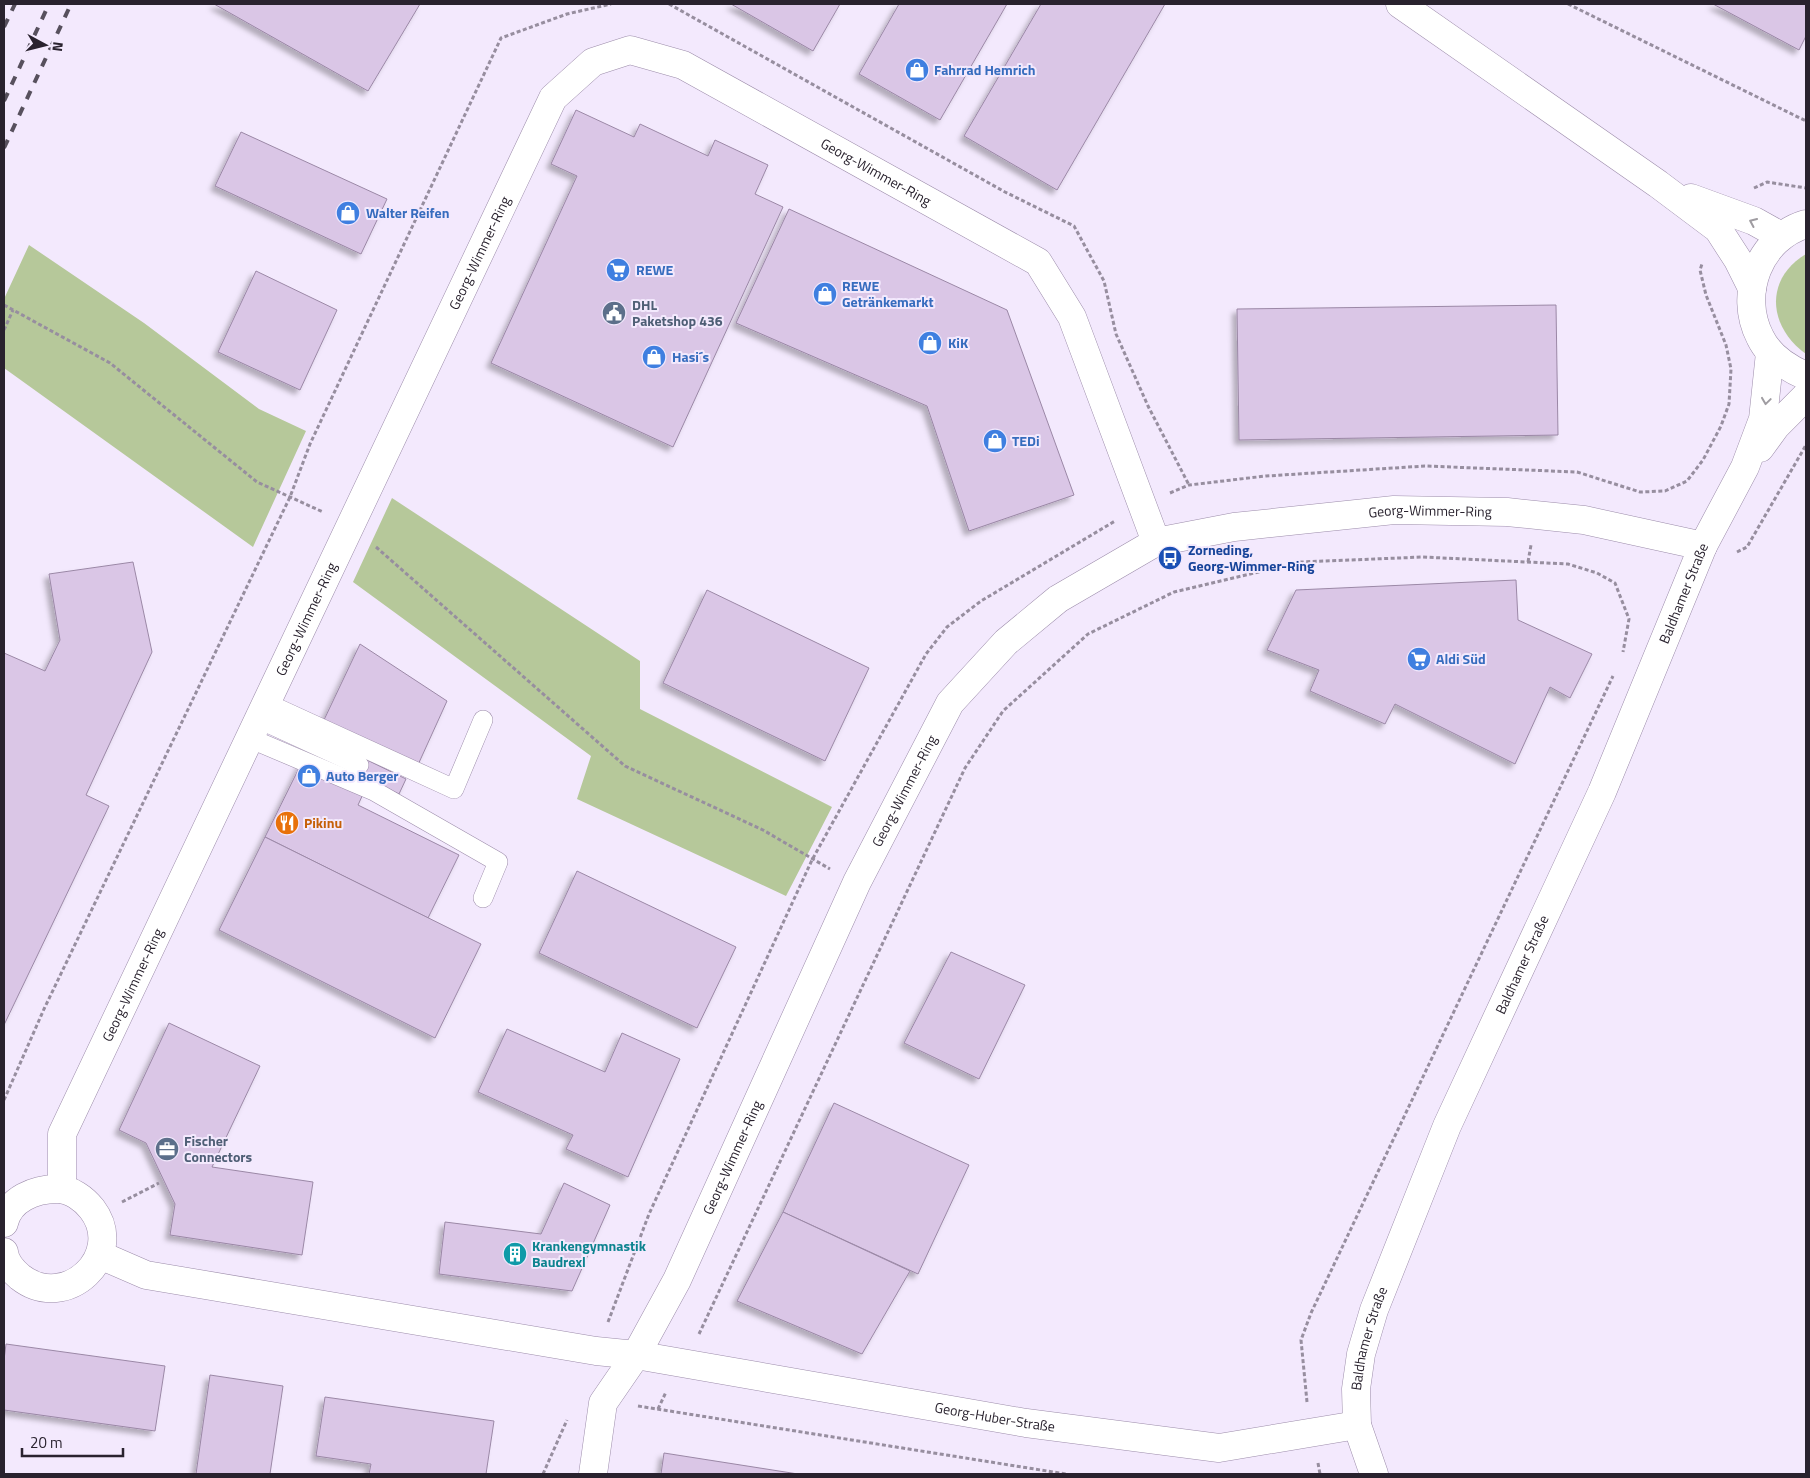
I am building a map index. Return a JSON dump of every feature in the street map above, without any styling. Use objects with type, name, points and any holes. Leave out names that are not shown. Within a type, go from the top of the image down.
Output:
[{"type":"street","points":[[1400,4],[1658,184],[1725,222],[1754,221],[1781,236]]},
{"type":"street","name":"Georg-Wimmer-Ring","points":[[62,1189],[62,1134],[553,98],[593,62],[630,50],[683,65],[1038,262],[1072,317],[1156,542]]},
{"type":"street","points":[[1725,222],[1738,260],[1752,288]]},
{"type":"street","points":[[1806,224],[1781,236],[1767,251],[1757,268],[1750,305],[1760,338],[1770,352],[1781,363],[1806,376]]},
{"type":"street","name":"Baldhamer Straße","points":[[1374,1474],[1357,1425],[1356,1389],[1361,1354],[1387,1275],[1451,1118],[1602,792],[1703,546],[1745,467],[1763,419],[1770,352]]},
{"type":"street","name":"Baldhamer Straße","points":[[1745,467],[1776,426],[1806,396]]},
{"type":"street","name":"Georg-Wimmer-Ring","points":[[593,1474],[603,1402],[636,1355],[677,1280],[857,882],[950,702],[1006,642],[1058,599],[1156,542],[1234,526],[1394,510],[1507,512],[1584,520],[1703,546]]},
{"type":"street","points":[[4,1224],[10,1210],[22,1197],[40,1189],[62,1189],[84,1198],[98,1217],[103,1238],[100,1255],[86,1276],[64,1288],[44,1289],[28,1283],[14,1272],[4,1252]]},
{"type":"street","points":[[100,1255],[146,1275],[596,1351],[636,1355]]},
{"type":"street","name":"Georg-Huber-Straße","points":[[636,1355],[1026,1422],[1219,1448],[1357,1425]]},
{"type":"lane","points":[[258,720],[454,789],[483,720]]},
{"type":"lane","points":[[258,720],[359,765]]},
{"type":"lane","points":[[258,720],[374,791],[498,862],[483,898]]},
{"type":"path","points":[[4,1100],[49,1000],[290,497],[310,444],[501,38],[567,14],[611,4]]},
{"type":"path","points":[[1568,4],[1806,122]]},
{"type":"path","points":[[1577,472],[1640,492],[1665,491],[1687,481],[1702,460],[1721,426],[1729,404],[1731,391],[1731,369],[1726,345],[1706,295],[1700,270],[1706,251],[1744,196],[1762,184],[1767,182],[1806,188]]},
{"type":"path","points":[[4,305],[110,363],[257,482],[351,524],[624,766],[762,830],[812,860],[649,1214],[596,1351]]},
{"type":"path","points":[[4,330],[13,310]]},
{"type":"path","points":[[1703,546],[1735,553],[1747,546],[1806,445]]},
{"type":"path","points":[[658,1409],[680,1363],[705,1325],[894,916],[965,768],[1003,710],[1088,634],[1174,592],[1301,562],[1423,557],[1568,564],[1597,573],[1615,583],[1629,619],[1623,656]]},
{"type":"path","points":[[1320,1474],[1311,1433],[1302,1369],[1301,1340],[1311,1313],[1614,673]]},
{"type":"path","points":[[120,1203],[159,1183]]},
{"type":"path","points":[[635,1414],[637,1406],[1066,1474]]},
{"type":"path","points":[[544,1474],[569,1416]]},
{"type":"green space","points":[[29,245],[144,323],[259,409],[306,431],[253,547],[4,368],[4,299]]},
{"type":"green space","points":[[1806,254],[1806,354],[1793,343],[1784,331],[1778,317],[1776,303],[1783,276],[1792,264]]},
{"type":"green space","points":[[392,498],[640,661],[640,709],[832,807],[786,896],[577,799],[591,756],[353,582]]},
{"type":"building","points":[[214,4],[420,4],[368,91]]},
{"type":"building","points":[[731,4],[840,4],[813,51]]},
{"type":"building","points":[[899,4],[1007,4],[940,120],[859,74]]},
{"type":"building","points":[[1041,4],[1165,4],[1057,190],[964,136]]},
{"type":"building","points":[[1713,4],[1806,4],[1806,36],[1799,50]]},
{"type":"building","points":[[576,110],[634,137],[640,124],[708,156],[715,140],[768,165],[755,194],[783,207],[673,447],[491,363],[577,176],[551,164]]},
{"type":"building","points":[[241,132],[387,199],[361,254],[215,186]]},
{"type":"building","points":[[789,209],[1007,310],[1074,495],[969,531],[927,406],[736,323]]},
{"type":"building","points":[[256,271],[337,310],[300,390],[218,352]]},
{"type":"building","points":[[1556,305],[1558,435],[1239,440],[1237,309]]},
{"type":"building","points":[[133,562],[152,652],[86,795],[109,806],[4,1025],[4,653],[45,671],[60,640],[49,574]]},
{"type":"building","points":[[1516,580],[1518,620],[1592,654],[1570,698],[1550,687],[1515,764],[1395,704],[1385,724],[1310,691],[1319,670],[1267,650],[1296,590]]},
{"type":"building","points":[[707,590],[869,668],[825,761],[663,683]]},
{"type":"building","points":[[360,644],[447,701],[417,767],[323,722]]},
{"type":"building","points":[[363,758],[406,779],[399,794],[355,773]]},
{"type":"building","points":[[302,762],[364,792],[358,805],[459,855],[428,918],[265,837]]},
{"type":"building","points":[[265,837],[481,944],[435,1038],[219,930]]},
{"type":"building","points":[[577,871],[736,947],[697,1028],[539,953]]},
{"type":"building","points":[[951,952],[1025,985],[979,1079],[904,1043]]},
{"type":"building","points":[[169,1023],[260,1066],[212,1167],[313,1182],[302,1255],[170,1235],[175,1204],[146,1143],[119,1130]]},
{"type":"building","points":[[507,1029],[605,1072],[622,1033],[680,1059],[628,1177],[566,1149],[573,1135],[478,1092]]},
{"type":"building","points":[[834,1103],[969,1165],[918,1274],[783,1212]]},
{"type":"building","name":"Krankengymnastik Baudrexl","points":[[564,1183],[610,1205],[572,1291],[439,1274],[445,1222],[541,1234]]},
{"type":"building","points":[[783,1212],[910,1271],[862,1354],[737,1301]]},
{"type":"building","points":[[6,1344],[165,1366],[155,1431],[4,1410],[4,1360]]},
{"type":"building","points":[[210,1375],[283,1386],[270,1474],[196,1474]]},
{"type":"building","points":[[325,1397],[494,1421],[486,1474],[369,1474],[371,1464],[316,1456]]},
{"type":"building","points":[[664,1453],[798,1474],[661,1474]]},
{"type":"railway","points":[[4,27],[15,4]]},
{"type":"railway","points":[[4,101],[49,4]]},
{"type":"railway","points":[[4,148],[71,4]]},
{"type":"place","name":"Fahrrad Hemrich","points":[[917,70]]},
{"type":"place","name":"Walter Reifen","points":[[348,213]]},
{"type":"place","name":"REWE","points":[[618,270]]},
{"type":"place","name":"REWE Getränkemarkt","points":[[825,294]]},
{"type":"place","name":"DHL Paketshop 436","points":[[614,313]]},
{"type":"place","name":"KiK","points":[[930,343]]},
{"type":"place","name":"Hasi´s","points":[[654,357]]},
{"type":"place","name":"TEDi","points":[[995,441]]},
{"type":"place","name":"Zorneding, Georg-Wimmer-Ring","points":[[1170,558]]},
{"type":"place","name":"Aldi Süd","points":[[1419,659]]},
{"type":"place","name":"Auto Berger","points":[[309,776]]},
{"type":"place","name":"Pikinu","points":[[287,823]]},
{"type":"place","name":"Fischer Connectors","points":[[167,1149]]},
{"type":"place","name":"Krankengymnastik Baudrexl","points":[[515,1254]]}]
